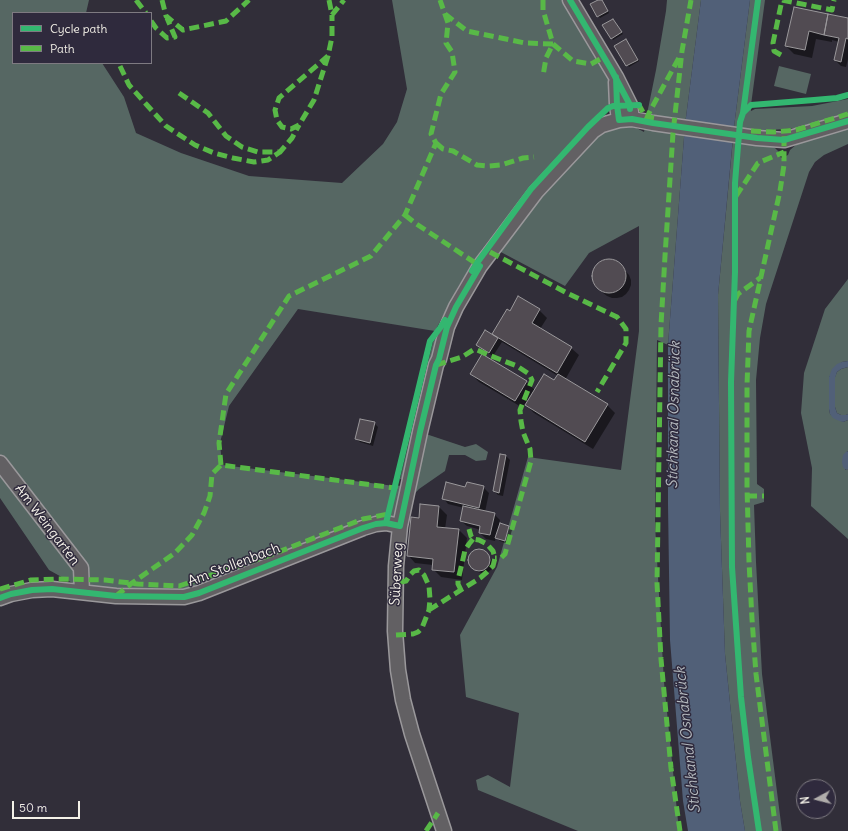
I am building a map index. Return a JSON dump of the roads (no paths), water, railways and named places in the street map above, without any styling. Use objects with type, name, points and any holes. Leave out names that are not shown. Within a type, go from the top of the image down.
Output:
[{"type":"street","points":[[570,0],[616,77],[630,105],[625,120],[757,138],[784,140],[848,121]]},
{"type":"street","name":"Süberweg","points":[[444,831],[412,734],[403,700],[398,670],[395,631],[396,566],[400,526],[436,365],[439,359],[447,327],[456,307],[480,266],[536,192],[593,131],[602,125],[625,120]]},
{"type":"street","name":"Am Weingarten","points":[[0,463],[81,568],[82,592]]},
{"type":"street","name":"Am Stollenbach","points":[[0,598],[11,594],[52,588],[116,596],[184,597],[199,593],[362,528],[386,523],[400,526]]},
{"type":"water","name":"Stichkanal Osnabrück","points":[[701,0],[750,0],[734,127],[718,295],[720,512],[725,654],[740,801],[745,831],[688,831],[683,801],[670,640],[668,345],[685,125]]},
{"type":"water","points":[[848,361],[848,367],[837,372],[835,378],[835,407],[837,413],[841,415],[848,414],[848,420],[843,422],[833,418],[830,414],[829,377],[832,369],[837,364]]},
{"type":"water","points":[[847,451],[848,469],[846,470],[843,467],[842,462],[843,455]]}]
